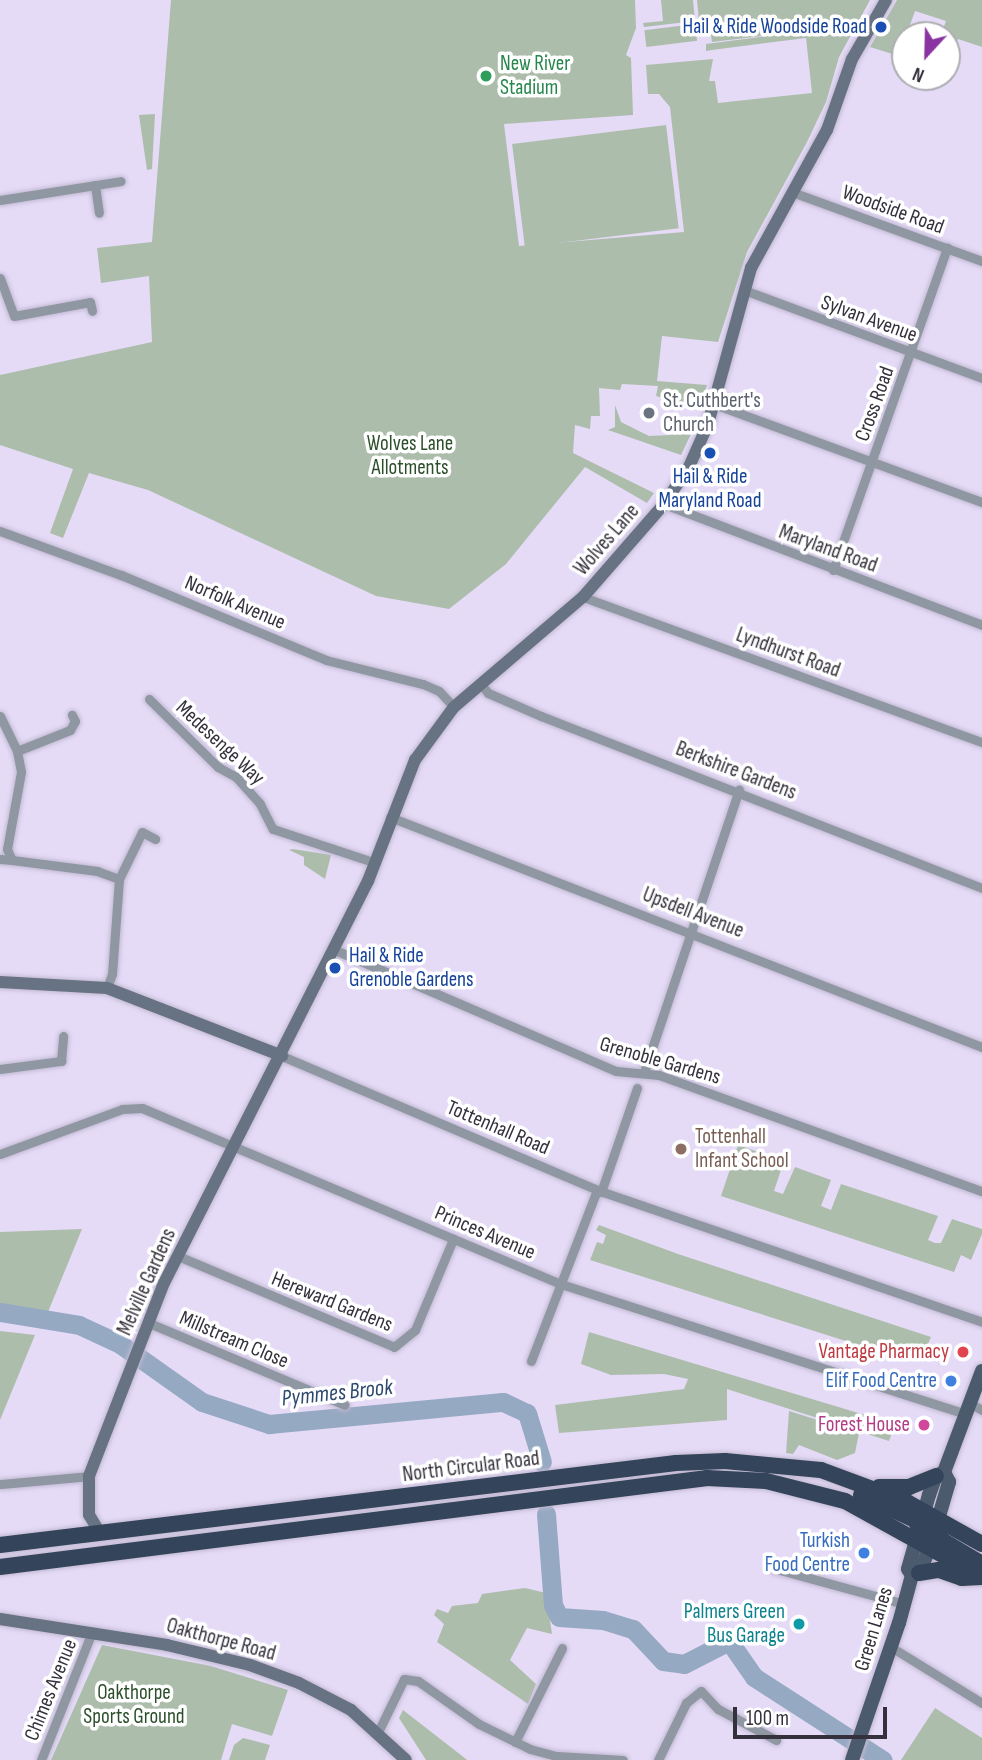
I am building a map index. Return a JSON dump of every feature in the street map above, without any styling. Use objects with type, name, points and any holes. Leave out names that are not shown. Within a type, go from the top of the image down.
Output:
[{"type":"highway","name":"North Circular Road","points":[[0,1545],[97,1528],[676,1463],[773,1464],[821,1470],[873,1488],[927,1529]]},
{"type":"highway","points":[[773,1464],[874,1500],[915,1520],[982,1573]]},
{"type":"highway","points":[[873,1488],[909,1487],[940,1474]]},
{"type":"highway","name":"North Circular Road","points":[[0,1567],[707,1478],[744,1479],[818,1492],[927,1529]]},
{"type":"highway","points":[[927,1529],[982,1544]]},
{"type":"highway","points":[[916,1574],[939,1570],[962,1578],[982,1573]]},
{"type":"main road","name":"Green Lanes","points":[[853,1757],[863,1735],[916,1574],[927,1529],[949,1482],[940,1474],[972,1409],[982,1371]]},
{"type":"street","name":"Wolves Lane","points":[[282,1056],[376,863],[390,817],[415,760],[454,707],[480,683],[553,627],[583,597],[664,504],[696,454],[714,404],[744,290],[759,251],[827,130],[852,59],[886,0]]},
{"type":"street","points":[[0,200],[121,181]]},
{"type":"street","points":[[95,184],[99,213]]},
{"type":"street","name":"Woodside Road","points":[[792,192],[982,261]]},
{"type":"street","name":"Cross Road","points":[[834,570],[947,248]]},
{"type":"street","points":[[0,278],[14,316],[90,302],[92,311]]},
{"type":"street","name":"Sylvan Avenue","points":[[744,290],[982,378]]},
{"type":"street","points":[[714,404],[982,502]]},
{"type":"street","name":"Maryland Road","points":[[664,504],[982,625]]},
{"type":"street","name":"Norfolk Avenue","points":[[0,531],[121,575],[326,660],[423,684],[439,691],[454,707]]},
{"type":"street","name":"Lyndhurst Road","points":[[583,597],[982,741]]},
{"type":"street","name":"Berkshire Gardens","points":[[480,683],[488,693],[541,716],[739,790],[982,888]]},
{"type":"street","name":"Medesenge Way","points":[[149,699],[218,766],[236,777],[260,804],[273,829],[376,863]]},
{"type":"street","points":[[17,751],[70,730],[75,721],[72,715]]},
{"type":"street","points":[[0,716],[17,751],[21,772],[7,849],[12,860]]},
{"type":"street","points":[[644,1072],[739,790]]},
{"type":"street","name":"Upsdell Avenue","points":[[390,817],[690,930],[982,1047]]},
{"type":"street","points":[[107,988],[112,974],[119,879],[142,832],[155,839]]},
{"type":"street","points":[[0,859],[97,871],[119,879]]},
{"type":"street","name":"Grenoble Gardens","points":[[335,950],[616,1071],[644,1072],[982,1191]]},
{"type":"street","name":"Tottenhall Road","points":[[0,982],[107,988],[282,1056],[599,1191],[982,1322]]},
{"type":"street","points":[[0,1069],[61,1060],[63,1037]]},
{"type":"street","name":"Melville Gardens","points":[[97,1528],[86,1498],[89,1476],[139,1347],[178,1256],[282,1056]]},
{"type":"street","points":[[531,1361],[637,1088]]},
{"type":"street","name":"Princes Avenue","points":[[0,1154],[138,1107],[561,1284],[972,1409]]},
{"type":"street","name":"Hereward Gardens","points":[[178,1256],[394,1347],[415,1330],[453,1239]]},
{"type":"street","name":"Millstream Close","points":[[149,1323],[345,1405]]},
{"type":"street","points":[[0,1484],[89,1476]]},
{"type":"street","points":[[773,1568],[905,1604]]},
{"type":"street","name":"Oakthorpe Road","points":[[0,1619],[92,1632],[250,1665],[328,1697],[378,1732],[406,1760]]},
{"type":"street","name":"Chimes Avenue","points":[[41,1760],[92,1632]]},
{"type":"street","points":[[891,1647],[982,1703]]},
{"type":"street","points":[[515,1742],[562,1648]]},
{"type":"street","points":[[378,1732],[404,1679],[418,1681],[479,1724],[515,1742],[557,1756],[623,1760]]},
{"type":"street","points":[[658,1760],[686,1703],[701,1691],[718,1709],[776,1740]]},
{"type":"green space","name":"Wolves Lane Allotments","points":[[171,0],[635,0],[636,28],[626,55],[631,58],[633,115],[504,124],[519,246],[684,232],[670,107],[659,94],[648,94],[646,65],[713,59],[709,81],[715,81],[718,103],[812,93],[806,38],[706,51],[706,44],[805,31],[712,42],[711,35],[700,31],[697,0],[870,0],[839,57],[826,102],[807,142],[747,252],[718,342],[662,336],[657,381],[707,385],[699,408],[656,396],[658,386],[622,384],[620,390],[599,388],[600,416],[591,416],[590,429],[575,425],[573,453],[654,493],[647,503],[585,467],[506,564],[449,609],[376,596],[148,490],[89,473],[63,538],[50,533],[73,469],[0,445],[0,375],[152,342],[149,276],[101,283],[97,248],[152,242]]},
{"type":"green space","points":[[661,0],[693,0],[695,21],[644,27],[643,23],[663,21]]},
{"type":"green space","points":[[897,0],[982,0],[982,47],[961,40],[961,21],[946,21],[915,11],[911,21],[891,21],[891,54],[870,47]]},
{"type":"green space","points":[[695,24],[697,41],[646,47],[644,30]]},
{"type":"green space","points":[[155,114],[152,169],[147,170],[139,115]]},
{"type":"green space","points":[[666,125],[679,228],[525,247],[512,144]]},
{"type":"green space","points":[[615,405],[621,422],[649,436],[691,434],[681,455],[608,430],[615,427]]},
{"type":"green space","points":[[289,850],[331,855],[325,879],[304,865],[304,857]]},
{"type":"green space","points":[[738,1145],[784,1161],[774,1191],[783,1194],[795,1167],[831,1180],[821,1206],[831,1210],[841,1184],[938,1216],[928,1240],[935,1243],[941,1243],[952,1219],[982,1229],[971,1260],[961,1255],[954,1272],[721,1196]]},
{"type":"green space","points":[[599,1225],[678,1254],[931,1337],[921,1360],[909,1361],[590,1260],[597,1242],[603,1244],[606,1235],[596,1230]]},
{"type":"green space","points":[[82,1229],[48,1312],[0,1307],[0,1232]]},
{"type":"green space","points":[[0,1331],[35,1335],[0,1420]]},
{"type":"green space","points":[[589,1332],[895,1424],[889,1441],[727,1389],[727,1420],[559,1433],[555,1405],[684,1389],[688,1379],[664,1374],[611,1375],[581,1364]]},
{"type":"green space","points":[[789,1411],[859,1433],[855,1453],[837,1460],[799,1445],[793,1454],[786,1453]]},
{"type":"green space","points":[[525,1588],[546,1593],[552,1634],[527,1628],[510,1660],[536,1684],[528,1704],[437,1642],[444,1624],[434,1615],[437,1609],[448,1613],[452,1606],[478,1603],[482,1594]]},
{"type":"green space","name":"Oakthorpe Sports Ground","points":[[102,1645],[211,1666],[288,1690],[272,1736],[232,1724],[221,1760],[51,1760]]},
{"type":"green space","points":[[935,1708],[982,1738],[982,1760],[901,1760]]},
{"type":"green space","points":[[403,1710],[467,1760],[426,1760],[399,1718]]},
{"type":"green space","points":[[243,1738],[270,1745],[265,1760],[229,1760],[234,1745]]},
{"type":"waterway","name":"Pymmes Brook","points":[[0,1312],[79,1325],[120,1344],[202,1402],[269,1424],[503,1402],[527,1413],[542,1462]]},
{"type":"waterway","name":"Pymmes Brook","points":[[546,1514],[553,1605],[559,1617],[603,1620],[633,1629],[663,1661],[684,1664],[729,1641],[754,1677],[883,1760]]},
{"type":"place","name":"Hail & Ride Woodside Road","points":[[881,27]]},
{"type":"place","name":"New River Stadium","points":[[486,76]]},
{"type":"place","name":"St. Cuthbert's Church","points":[[649,413]]},
{"type":"place","name":"Hail & Ride Maryland Road","points":[[710,453]]},
{"type":"place","name":"Hail & Ride Grenoble Gardens","points":[[335,968]]},
{"type":"place","name":"Tottenhall Infant School","points":[[681,1149]]},
{"type":"place","name":"Vantage Pharmacy","points":[[963,1352]]},
{"type":"place","name":"Elif Food Centre","points":[[951,1381]]},
{"type":"place","name":"Forest House","points":[[924,1425]]},
{"type":"place","name":"Turkish Food Centre","points":[[864,1553]]},
{"type":"place","name":"Palmers Green Bus Garage","points":[[799,1624]]}]
